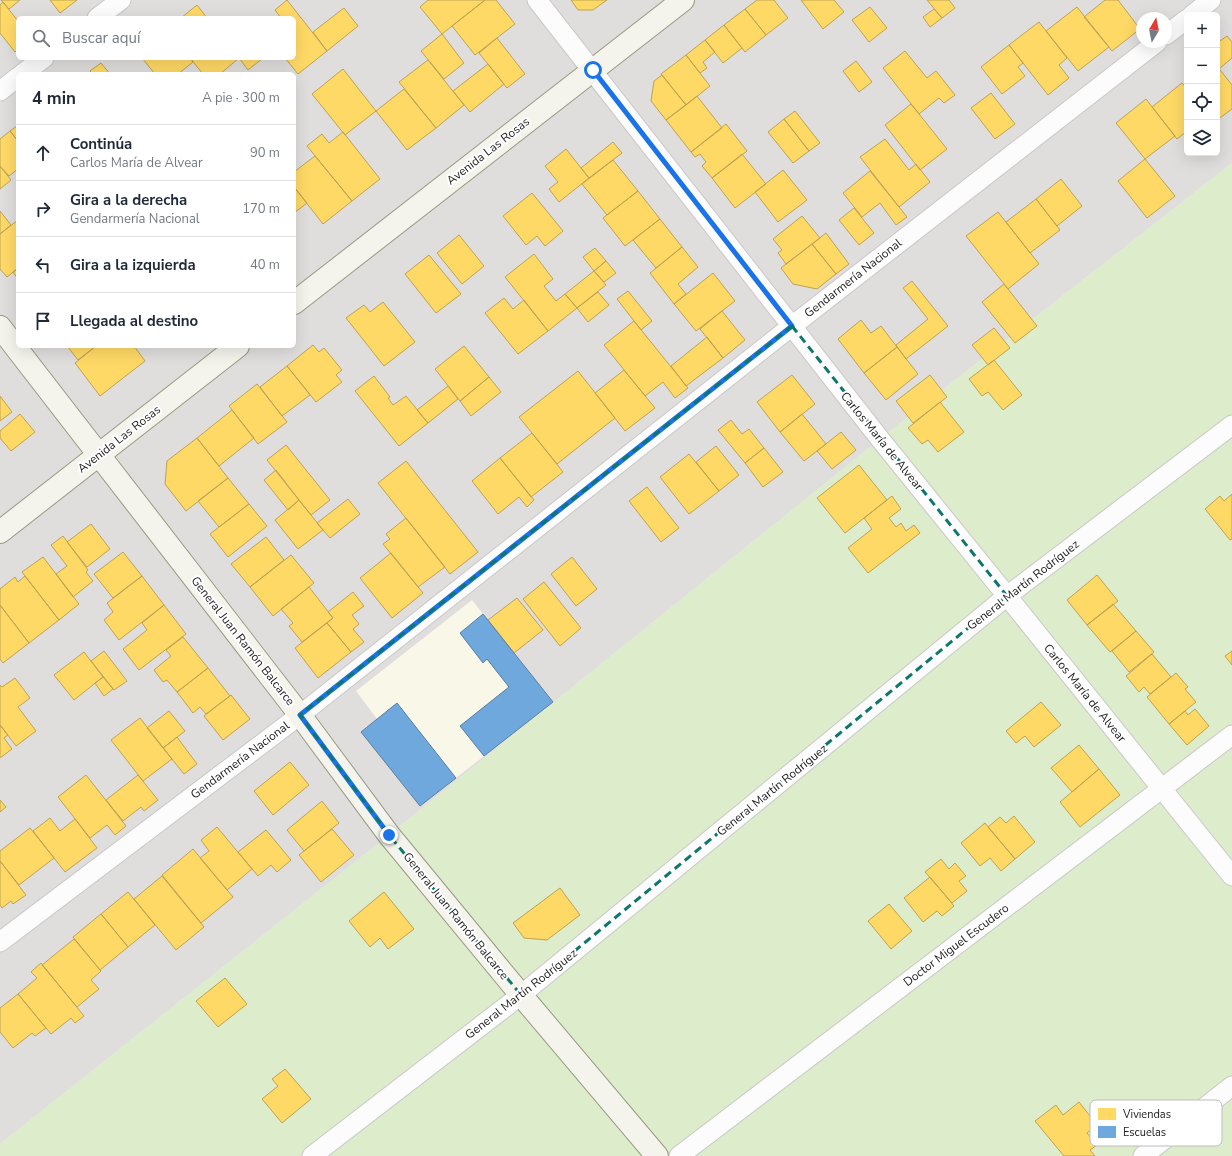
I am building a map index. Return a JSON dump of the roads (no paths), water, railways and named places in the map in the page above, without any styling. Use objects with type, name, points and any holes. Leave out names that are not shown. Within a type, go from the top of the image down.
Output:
[{"type":"street","points":[[100,16],[121,0]]},
{"type":"street","name":"Carlos María de Alvear","points":[[537,0],[880,439],[1232,876]]},
{"type":"street","name":"Avenida Las Rosas","points":[[296,300],[683,0]]},
{"type":"street","points":[[1196,12],[1211,0]]},
{"type":"street","points":[[1172,30],[1184,20]]},
{"type":"street","name":"Gendarmería Nacional","points":[[0,942],[300,715],[792,326],[1149,48]]},
{"type":"street","points":[[25,72],[41,60]]},
{"type":"street","points":[[0,91],[16,79]]},
{"type":"street","name":"General Juan Ramón Balcarce","points":[[0,327],[16,348]]},
{"type":"street","name":"General Juan Ramón Balcarce","points":[[16,348],[300,715],[389,835],[521,995],[657,1156]]},
{"type":"street","name":"Avenida Las Rosas","points":[[0,532],[235,348]]},
{"type":"street","name":"General Martín Rodríguez","points":[[312,1156],[521,995],[1007,596],[1232,425]]},
{"type":"street","name":"Doctor Miguel Escudero","points":[[679,1156],[1232,735]]},
{"type":"street","points":[[1214,1100],[1232,1086]]},
{"type":"street","points":[[1143,1156],[1156,1146]]}]
